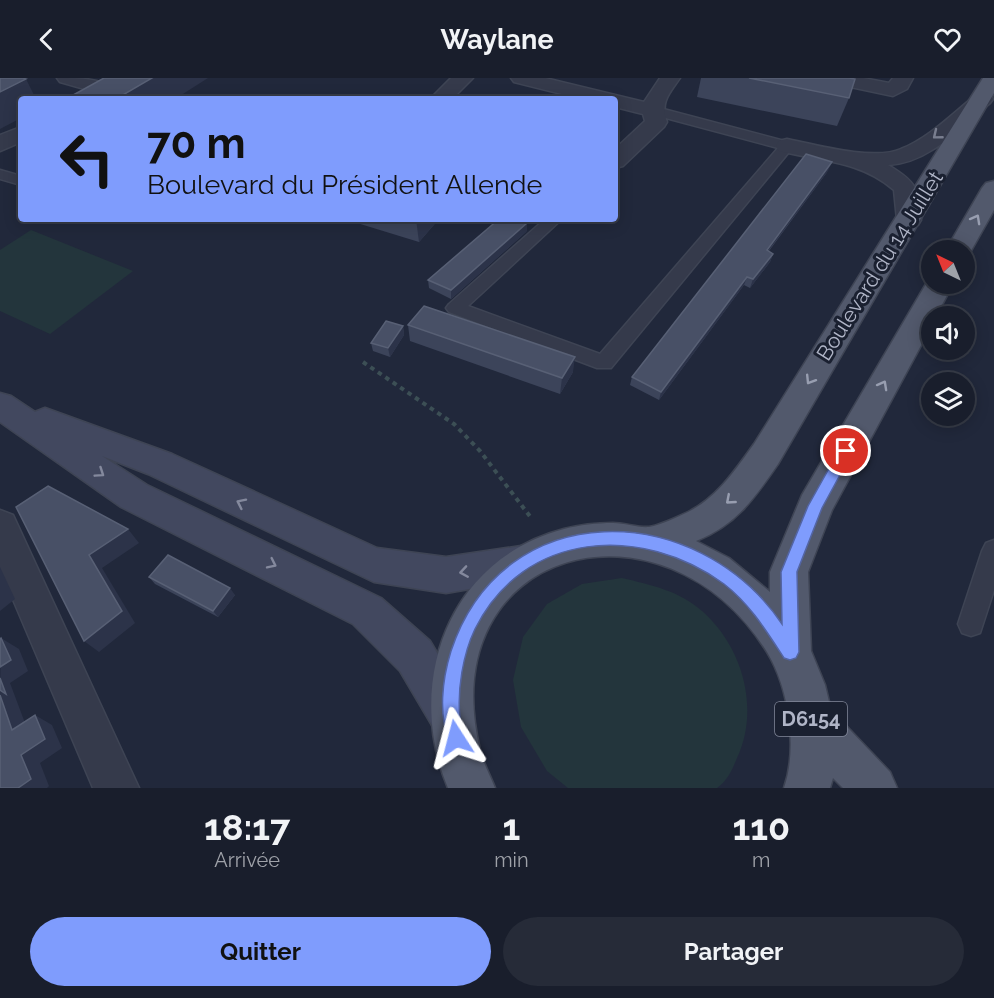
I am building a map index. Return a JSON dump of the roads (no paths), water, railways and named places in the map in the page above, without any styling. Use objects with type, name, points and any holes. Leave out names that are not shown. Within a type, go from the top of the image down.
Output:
[{"type":"main road","name":"Boulevard du 14 Juillet","points":[[653,542],[703,522],[736,496],[766,454],[988,88]]},
{"type":"main road","points":[[965,240],[994,188]]},
{"type":"main road","points":[[790,652],[789,572],[815,506],[934,294]]},
{"type":"main road","points":[[0,404],[160,464],[374,565],[446,574],[536,556]]},
{"type":"main road","points":[[0,404],[134,496],[367,611],[415,656],[451,717]]},
{"type":"main road","name":"D6154","points":[[468,785],[451,717],[454,669],[468,626],[491,590],[536,556],[601,538],[653,542],[693,556],[731,580],[764,612],[790,652],[804,686],[812,722],[810,779],[807,788]]},
{"type":"main road","name":"D6154","points":[[812,722],[874,788]]},
{"type":"street","points":[[67,78],[102,88]]},
{"type":"street","points":[[88,96],[120,78]]},
{"type":"street","points":[[443,96],[463,78]]},
{"type":"street","points":[[521,78],[594,96]]},
{"type":"street","points":[[618,158],[656,122],[652,110],[655,98],[670,78]]},
{"type":"street","points":[[834,78],[893,90],[900,85],[903,78]]},
{"type":"street","points":[[856,159],[904,157],[927,144],[988,88]]},
{"type":"street","points":[[618,102],[652,110]]},
{"type":"street","points":[[0,144],[18,135]]},
{"type":"street","points":[[787,146],[856,159],[886,171],[906,188],[909,220]]},
{"type":"street","points":[[0,526],[116,788]]},
{"type":"lane","points":[[551,222],[455,309],[604,363],[787,146],[652,110]]},
{"type":"lane","points":[[0,174],[18,180]]},
{"type":"lane","points":[[971,624],[994,551]]}]
